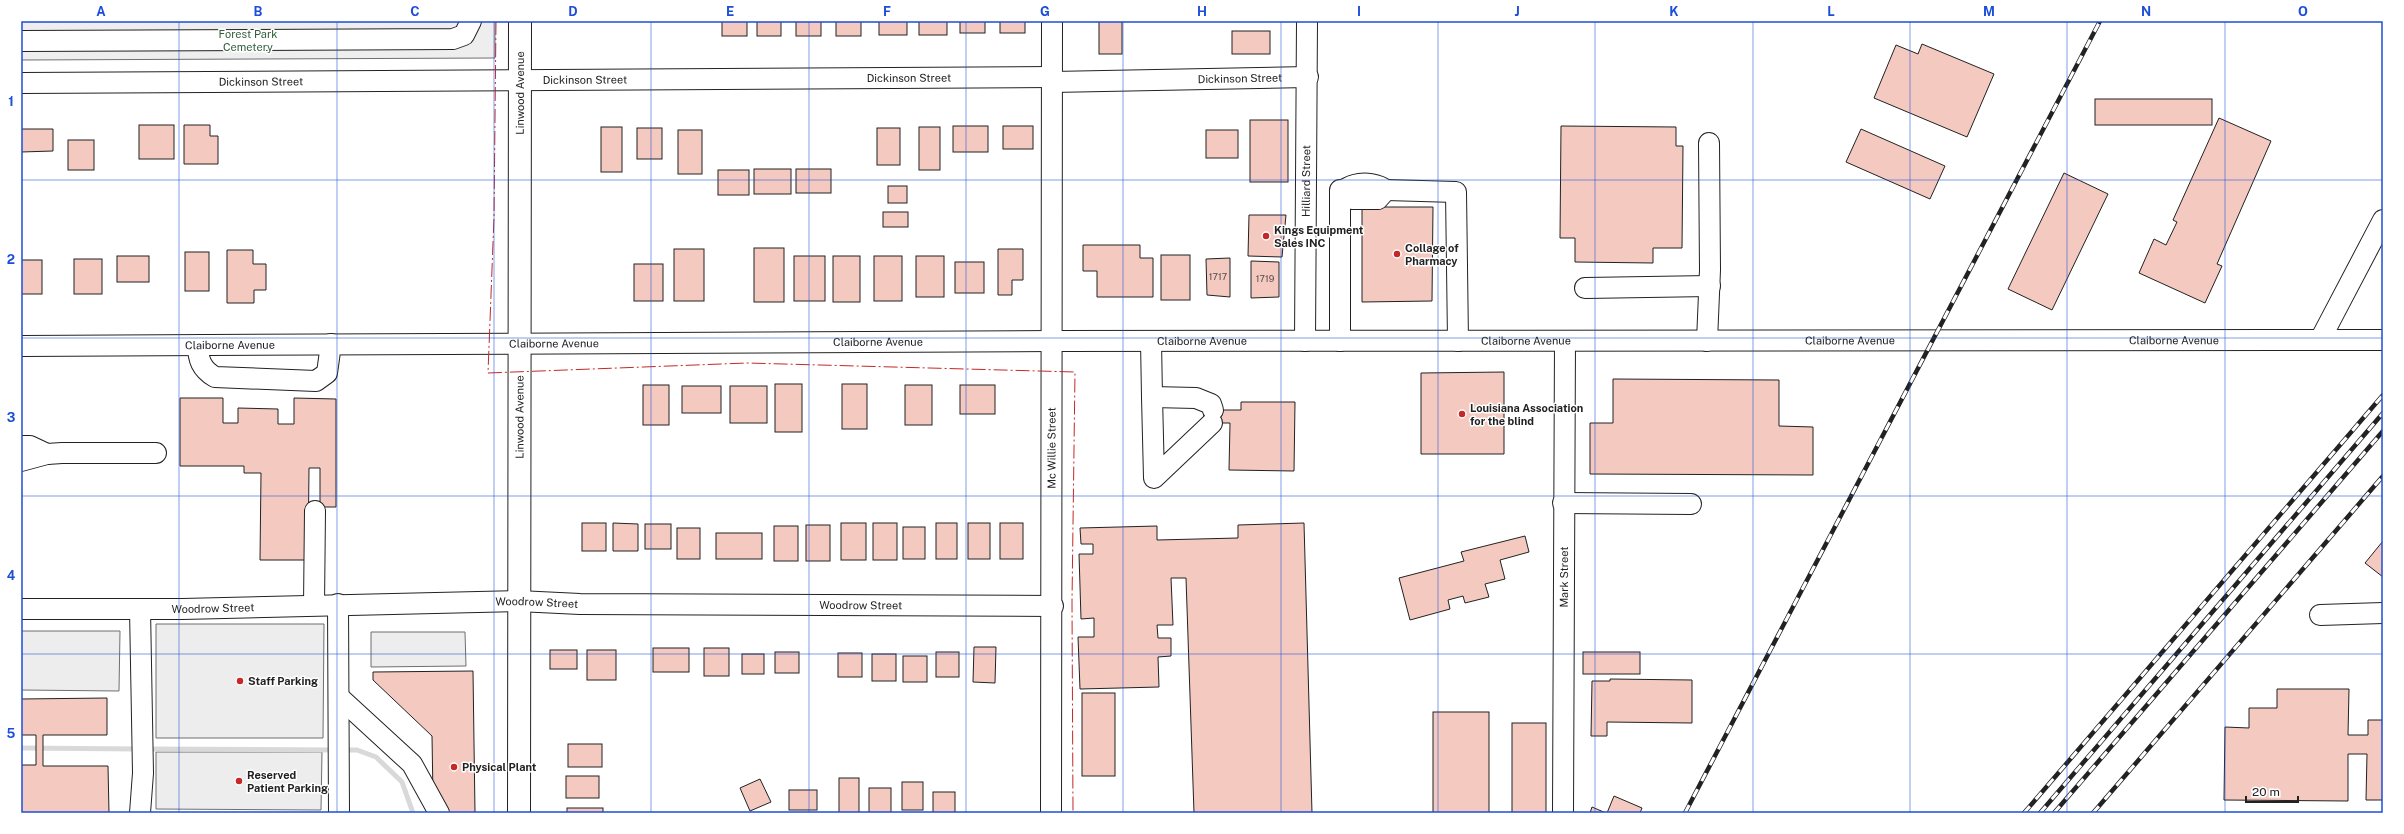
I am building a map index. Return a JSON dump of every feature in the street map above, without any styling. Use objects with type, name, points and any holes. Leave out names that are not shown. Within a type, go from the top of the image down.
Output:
[{"type":"main road","name":"Linwood Avenue","points":[[519,813],[518,601],[520,21]]},
{"type":"street","points":[[21,40],[453,39],[464,35],[471,21]]},
{"type":"street","name":"Mc Willie Street","points":[[1050,813],[1052,606],[1052,21]]},
{"type":"street","name":"Hilliard Street","points":[[1305,341],[1308,76],[1307,21]]},
{"type":"street","name":"Dickinson Street","points":[[21,83],[1052,79],[1308,76]]},
{"type":"street","points":[[1707,341],[1710,286],[1709,143]]},
{"type":"street","points":[[1307,201],[1343,196],[1352,199],[1378,199],[1386,190],[1456,192],[1458,341]]},
{"type":"street","points":[[1340,341],[1343,196]]},
{"type":"street","points":[[2320,340],[2383,220]]},
{"type":"street","points":[[1585,288],[1710,286]]},
{"type":"street","name":"Claiborne Avenue","points":[[21,346],[1052,341],[2383,340]]},
{"type":"street","points":[[1151,341],[1152,397],[1154,478],[1212,416],[1211,404],[1196,398],[1152,397]]},
{"type":"street","name":"Mark Street","points":[[1563,813],[1563,503],[1565,341]]},
{"type":"street","points":[[198,345],[200,362],[204,369],[215,377],[316,381],[327,373],[331,344]]},
{"type":"street","points":[[21,446],[30,446],[47,454]]},
{"type":"street","points":[[21,461],[47,454],[156,453]]},
{"type":"street","points":[[1563,503],[1691,504]]},
{"type":"street","points":[[314,511],[314,605]]},
{"type":"street","name":"Woodrow Street","points":[[21,609],[518,601],[588,605],[1052,606]]},
{"type":"street","points":[[338,604],[339,813]]},
{"type":"street","points":[[140,608],[143,727],[143,773],[140,813]]},
{"type":"street","points":[[2320,615],[2383,613]]},
{"type":"street","points":[[339,697],[412,764],[440,813]]},
{"type":"green space","name":"Forest Park Cemetery","points":[[21,21],[495,21],[495,58],[21,60]]},
{"type":"shaded area","name":"Staff Parking","points":[[156,624],[324,624],[323,738],[156,738]]},
{"type":"shaded area","points":[[21,631],[120,631],[119,691],[21,690]]},
{"type":"shaded area","points":[[371,632],[465,632],[466,666],[371,667]]},
{"type":"shaded area","name":"Reserved Patient Parking","points":[[156,752],[322,752],[321,810],[156,809]]},
{"type":"building","points":[[722,21],[747,21],[747,36],[722,36]]},
{"type":"building","points":[[757,21],[781,21],[781,36],[757,36]]},
{"type":"building","points":[[796,21],[821,21],[821,36],[796,36]]},
{"type":"building","points":[[836,21],[861,21],[861,36],[836,36]]},
{"type":"building","points":[[879,21],[907,21],[907,35],[879,35]]},
{"type":"building","points":[[919,21],[947,21],[947,35],[919,35]]},
{"type":"building","points":[[960,21],[985,21],[985,33],[960,33]]},
{"type":"building","points":[[1000,21],[1025,21],[1025,33],[1000,33]]},
{"type":"building","points":[[1099,21],[1122,21],[1122,54],[1099,54]]},
{"type":"building","points":[[1232,31],[1270,31],[1270,54],[1232,54]]},
{"type":"building","points":[[1922,44],[1994,74],[1967,137],[1874,98],[1896,45],[1918,54]]},
{"type":"building","points":[[2095,99],[2212,99],[2212,125],[2095,125]]},
{"type":"building","points":[[2219,118],[2271,141],[2217,264],[2222,266],[2205,303],[2139,273],[2154,239],[2166,245],[2177,222],[2173,220]]},
{"type":"building","points":[[1250,120],[1288,120],[1288,182],[1250,182]]},
{"type":"building","points":[[139,125],[174,125],[174,159],[139,159]]},
{"type":"building","points":[[184,125],[210,125],[210,136],[218,136],[218,164],[184,164]]},
{"type":"building","points":[[953,126],[988,126],[988,152],[953,152]]},
{"type":"building","points":[[1003,126],[1033,126],[1033,149],[1003,149]]},
{"type":"building","points":[[1561,126],[1676,127],[1676,146],[1683,146],[1682,248],[1653,248],[1653,263],[1575,262],[1575,238],[1560,238]]},
{"type":"building","points":[[601,127],[622,127],[622,172],[601,172]]},
{"type":"building","points":[[919,127],[940,127],[940,170],[919,170]]},
{"type":"building","points":[[637,128],[662,128],[662,159],[637,159]]},
{"type":"building","points":[[877,128],[900,128],[900,165],[877,165]]},
{"type":"building","points":[[21,129],[53,129],[53,151],[21,152]]},
{"type":"building","points":[[1861,129],[1945,166],[1930,199],[1846,162]]},
{"type":"building","points":[[678,130],[702,130],[702,174],[678,174]]},
{"type":"building","points":[[1206,130],[1238,130],[1238,158],[1206,158]]},
{"type":"building","points":[[68,140],[94,140],[94,170],[68,170]]},
{"type":"building","points":[[754,169],[791,169],[791,194],[754,194]]},
{"type":"building","points":[[796,169],[831,169],[831,193],[796,193]]},
{"type":"building","points":[[718,170],[749,170],[749,195],[718,195]]},
{"type":"building","points":[[2064,173],[2108,194],[2052,310],[2008,289]]},
{"type":"building","points":[[888,186],[907,186],[907,203],[888,203]]},
{"type":"building","name":"Collage of Pharmacy","points":[[1362,207],[1433,207],[1432,301],[1362,302]]},
{"type":"building","points":[[883,212],[908,212],[908,227],[883,227]]},
{"type":"building","name":"Kings Equipment Sales INC","points":[[1249,215],[1286,215],[1282,257],[1248,256]]},
{"type":"building","points":[[1083,245],[1140,245],[1140,258],[1153,258],[1153,297],[1097,297],[1097,271],[1083,271]]},
{"type":"building","points":[[754,248],[784,248],[784,302],[754,302]]},
{"type":"building","points":[[674,249],[704,249],[704,301],[674,301]]},
{"type":"building","points":[[998,249],[1023,249],[1023,280],[1012,280],[1012,295],[998,295]]},
{"type":"building","points":[[227,250],[253,250],[253,264],[266,264],[266,290],[254,290],[254,303],[227,303]]},
{"type":"building","points":[[185,252],[209,252],[209,291],[185,291]]},
{"type":"building","points":[[1161,255],[1190,255],[1190,300],[1161,300]]},
{"type":"building","points":[[117,256],[149,256],[149,282],[117,282]]},
{"type":"building","points":[[794,256],[825,256],[825,301],[794,301]]},
{"type":"building","points":[[833,256],[860,256],[860,302],[833,302]]},
{"type":"building","points":[[874,256],[902,256],[902,301],[874,301]]},
{"type":"building","points":[[916,256],[944,256],[944,297],[916,297]]},
{"type":"building","points":[[1230,258],[1230,297],[1207,295],[1206,259]]},
{"type":"building","points":[[74,259],[102,259],[102,294],[74,294]]},
{"type":"building","points":[[21,260],[42,260],[42,294],[21,294]]},
{"type":"building","points":[[1251,261],[1279,262],[1279,297],[1251,298]]},
{"type":"building","points":[[955,262],[984,262],[984,293],[955,293]]},
{"type":"building","points":[[634,264],[663,264],[663,301],[634,301]]},
{"type":"building","name":"Louisiana Association for the blind","points":[[1504,372],[1504,454],[1421,454],[1421,373]]},
{"type":"building","points":[[1613,379],[1779,380],[1779,426],[1813,427],[1813,475],[1590,474],[1590,423],[1613,423]]},
{"type":"building","points":[[775,384],[802,384],[802,432],[775,432]]},
{"type":"building","points":[[842,384],[867,384],[867,429],[842,429]]},
{"type":"building","points":[[643,385],[669,385],[669,425],[643,425]]},
{"type":"building","points":[[905,385],[932,385],[932,425],[905,425]]},
{"type":"building","points":[[960,385],[995,385],[995,414],[960,414]]},
{"type":"building","points":[[682,386],[721,386],[721,413],[682,413]]},
{"type":"building","points":[[730,386],[767,386],[767,423],[730,423]]},
{"type":"building","points":[[180,398],[223,398],[223,423],[238,423],[238,408],[278,409],[278,424],[294,424],[294,398],[336,399],[336,507],[320,507],[320,468],[309,468],[308,560],[260,560],[261,473],[244,473],[244,466],[180,466]]},
{"type":"building","points":[[1241,402],[1295,402],[1294,471],[1229,470],[1230,423],[1204,423],[1204,410],[1241,410]]},
{"type":"building","points":[[582,523],[606,523],[606,551],[582,551]]},
{"type":"building","points":[[613,523],[638,524],[638,551],[613,551]]},
{"type":"building","points":[[841,523],[866,523],[866,560],[841,560]]},
{"type":"building","points":[[873,523],[897,523],[897,560],[873,560]]},
{"type":"building","points":[[936,523],[957,523],[957,559],[936,559]]},
{"type":"building","points":[[968,523],[990,523],[990,559],[968,559]]},
{"type":"building","points":[[1000,523],[1023,523],[1023,559],[1000,559]]},
{"type":"building","points":[[1304,523],[1312,813],[1194,813],[1186,578],[1171,578],[1173,625],[1157,625],[1158,638],[1171,638],[1171,656],[1158,657],[1159,687],[1080,689],[1078,637],[1094,637],[1094,618],[1081,619],[1079,554],[1093,554],[1093,544],[1081,544],[1080,528],[1157,526],[1157,540],[1238,538],[1238,525]]},
{"type":"building","points":[[645,524],[671,524],[671,549],[645,549]]},
{"type":"building","points":[[806,525],[830,525],[830,561],[806,561]]},
{"type":"building","points":[[774,526],[798,526],[798,561],[774,561]]},
{"type":"building","points":[[903,527],[925,527],[925,559],[903,559]]},
{"type":"building","points":[[677,528],[700,528],[700,559],[677,559]]},
{"type":"building","points":[[716,533],[762,533],[762,559],[716,559]]},
{"type":"building","points":[[1525,536],[1529,552],[1500,560],[1505,579],[1485,584],[1489,597],[1465,603],[1463,596],[1448,600],[1450,609],[1410,620],[1399,578],[1464,561],[1461,552]]},
{"type":"building","points":[[2383,541],[2383,577],[2365,563]]},
{"type":"building","points":[[974,647],[996,647],[995,683],[973,682]]},
{"type":"building","points":[[653,648],[689,648],[689,672],[653,672]]},
{"type":"building","points":[[704,648],[729,648],[729,676],[704,676]]},
{"type":"building","points":[[550,650],[577,650],[577,669],[550,669]]},
{"type":"building","points":[[587,650],[616,650],[616,680],[587,680]]},
{"type":"building","points":[[775,652],[799,652],[799,673],[775,673]]},
{"type":"building","points":[[936,652],[959,652],[959,677],[936,677]]},
{"type":"building","points":[[1583,652],[1640,652],[1640,674],[1583,674]]},
{"type":"building","points":[[838,653],[862,653],[862,677],[838,677]]},
{"type":"building","points":[[742,654],[764,654],[764,674],[742,674]]},
{"type":"building","points":[[872,654],[896,654],[896,681],[872,681]]},
{"type":"building","points":[[903,656],[927,656],[927,682],[903,682]]},
{"type":"building","name":"Physical Plant","points":[[473,671],[475,813],[449,813],[433,797],[432,736],[373,680],[373,672]]},
{"type":"building","points":[[1610,679],[1692,680],[1692,723],[1607,722],[1607,736],[1591,736],[1592,681],[1610,681]]},
{"type":"building","points":[[2277,689],[2349,689],[2348,735],[2368,735],[2368,720],[2383,720],[2383,800],[2366,800],[2367,754],[2348,754],[2348,801],[2224,800],[2225,727],[2249,728],[2249,708],[2277,708]]},
{"type":"building","points":[[1082,693],[1115,693],[1115,776],[1082,776]]},
{"type":"building","points":[[107,698],[107,735],[43,735],[43,766],[108,766],[109,813],[21,813],[21,765],[36,765],[36,735],[21,735],[21,699]]},
{"type":"building","points":[[1433,712],[1489,712],[1489,813],[1433,813]]},
{"type":"building","points":[[1512,723],[1546,723],[1546,813],[1512,813]]},
{"type":"building","points":[[568,744],[602,744],[602,767],[568,767]]},
{"type":"building","points":[[566,776],[599,776],[599,798],[566,798]]},
{"type":"building","points":[[839,778],[859,778],[859,813],[839,813]]},
{"type":"building","points":[[760,779],[771,802],[750,811],[740,788]]},
{"type":"building","points":[[902,782],[923,782],[923,810],[902,810]]},
{"type":"building","points":[[869,788],[891,788],[891,813],[869,813]]},
{"type":"building","points":[[789,790],[817,790],[817,810],[789,810]]},
{"type":"building","points":[[933,792],[955,792],[955,813],[933,813]]},
{"type":"building","points":[[1614,796],[1642,808],[1640,813],[1607,813]]},
{"type":"building","points":[[1592,807],[1606,813],[1590,813]]},
{"type":"building","points":[[567,808],[603,808],[603,813],[567,813]]},
{"type":"waterway","points":[[21,748],[139,749]]},
{"type":"waterway","points":[[147,749],[335,750]]},
{"type":"waterway","points":[[343,750],[357,750],[376,757],[402,782],[413,813]]},
{"type":"railway","points":[[1685,813],[2100,21]]},
{"type":"railway","points":[[2024,813],[2383,395]]},
{"type":"railway","points":[[2040,813],[2383,413]]},
{"type":"railway","points":[[2054,813],[2383,431]]},
{"type":"railway","points":[[2093,813],[2383,476]]},
{"type":"power","points":[[496,21],[494,217],[488,373],[747,363],[1075,372],[1072,602],[1073,813]]},
{"type":"place","name":"Kings Equipment Sales INC","points":[[1266,236]]},
{"type":"place","name":"Collage of Pharmacy","points":[[1397,254]]},
{"type":"place","name":"Louisiana Association for the blind","points":[[1462,414]]},
{"type":"place","name":"Staff Parking","points":[[240,681]]},
{"type":"place","name":"Physical Plant","points":[[454,767]]},
{"type":"place","name":"Reserved Patient Parking","points":[[239,781]]}]
